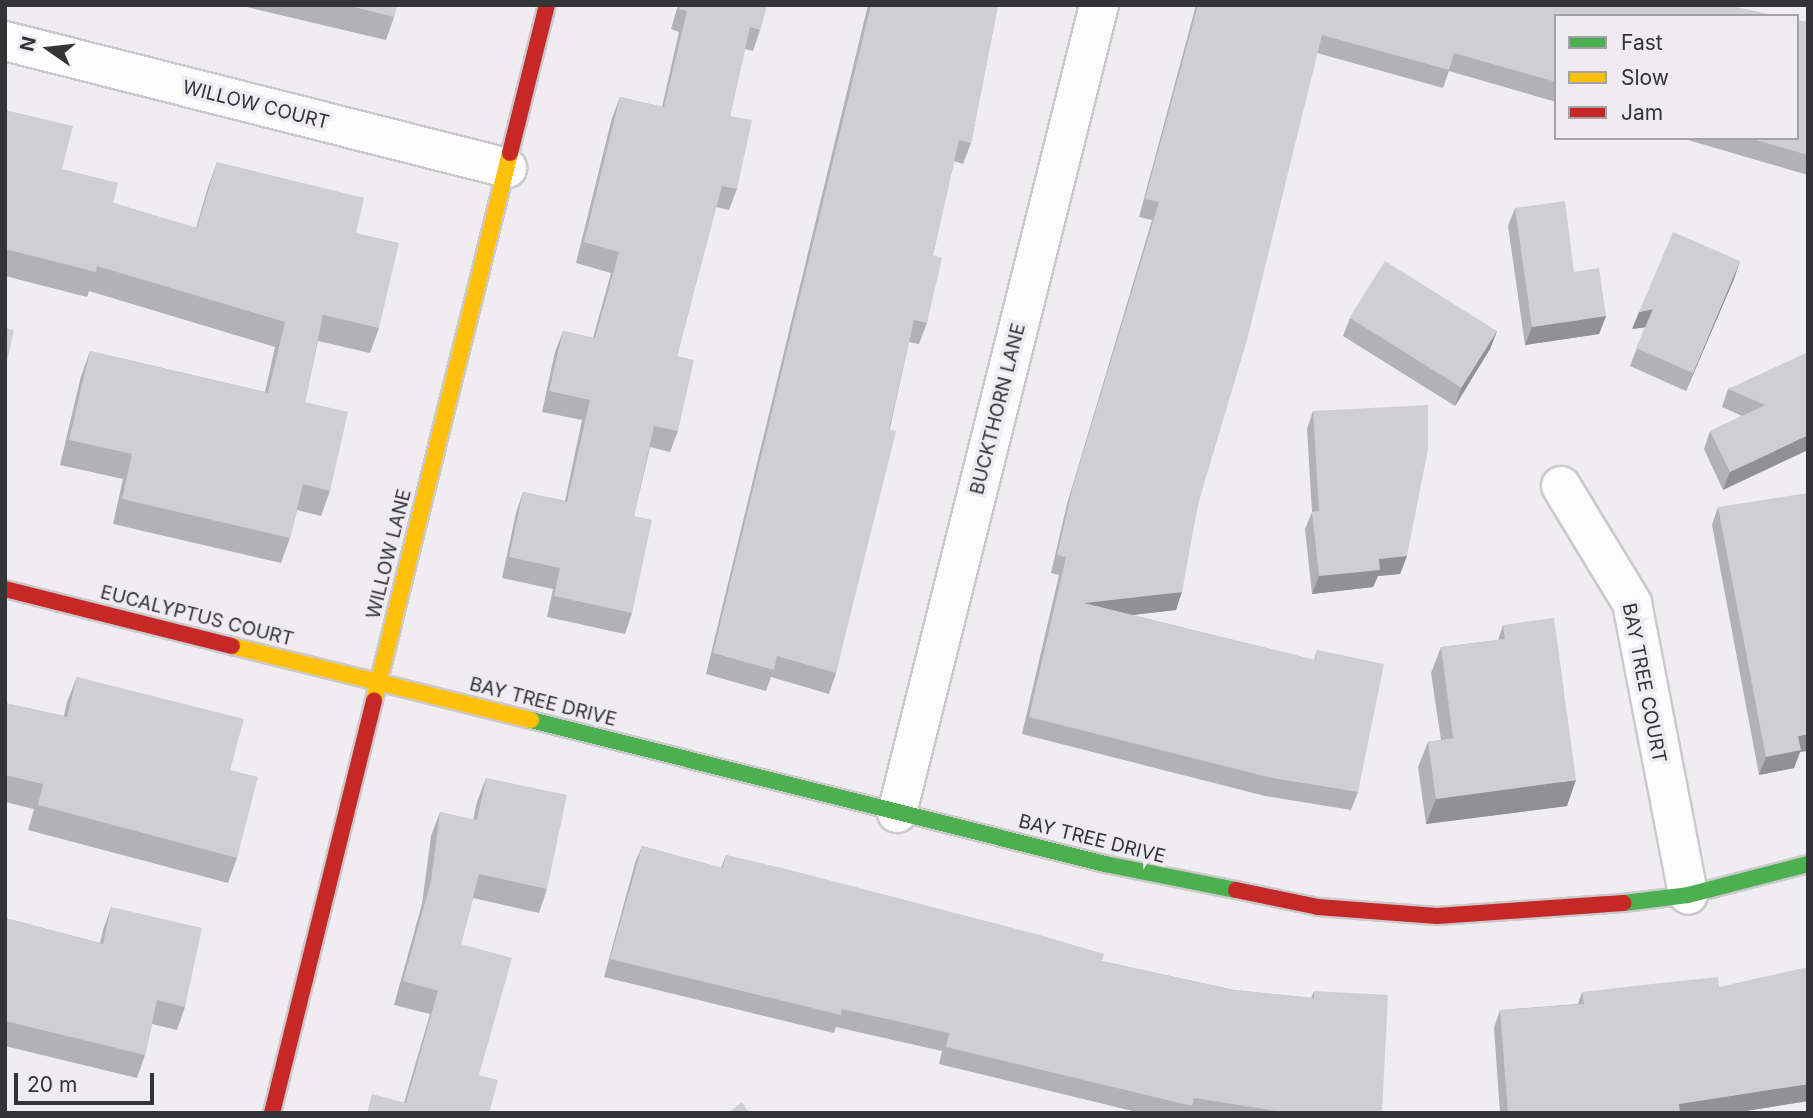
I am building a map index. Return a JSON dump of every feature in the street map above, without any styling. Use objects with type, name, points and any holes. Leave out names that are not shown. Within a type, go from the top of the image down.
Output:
[{"type":"street","name":"WILLOW LANE","points":[[272,1113],[547,5]]},
{"type":"street","name":"BUCKTHORN LANE","points":[[897,813],[1099,5]]},
{"type":"street","name":"WILLOW COURT","points":[[5,41],[507,168]]},
{"type":"street","name":"BAY TREE COURT","points":[[1561,486],[1632,603],[1688,895]]},
{"type":"street","name":"EUCALYPTUS COURT","points":[[5,589],[379,682]]},
{"type":"street","name":"BAY TREE DRIVE","points":[[379,682],[1211,889],[1318,907],[1437,916],[1688,895],[1808,864]]},
{"type":"building","points":[[346,5],[397,5],[394,17]]},
{"type":"building","points":[[680,5],[767,5],[760,30],[750,27],[730,116],[752,120],[737,189],[722,186],[677,356],[694,360],[678,431],[654,426],[634,516],[652,520],[632,613],[554,596],[560,568],[509,557],[523,492],[567,502],[590,400],[549,391],[563,331],[595,338],[619,252],[584,242],[620,97],[664,107],[687,11],[679,9]]},
{"type":"building","points":[[871,5],[998,5],[971,143],[959,140],[933,255],[942,258],[927,323],[914,320],[889,429],[896,431],[836,673],[777,656],[774,670],[713,653]]},
{"type":"building","points":[[1198,5],[1727,5],[1768,14],[1554,14],[1554,81],[1454,53],[1449,70],[1322,35],[1247,340],[1198,504],[1182,592],[1084,603],[1315,660],[1317,650],[1384,664],[1358,792],[1272,778],[1029,717],[1066,557],[1057,555],[1073,486],[1159,202],[1145,199]]},
{"type":"building","points":[[1799,20],[1808,22],[1808,155],[1756,140],[1799,140]]},
{"type":"building","points":[[5,110],[73,126],[62,169],[118,183],[113,203],[197,228],[217,162],[364,198],[356,233],[399,243],[379,328],[323,315],[305,402],[348,412],[330,491],[303,484],[290,538],[122,499],[132,454],[69,440],[90,351],[268,393],[285,322],[97,266],[96,272],[5,249]]},
{"type":"building","points":[[1565,201],[1574,272],[1599,268],[1606,316],[1532,327],[1515,208]]},
{"type":"building","points":[[1673,232],[1740,261],[1693,373],[1636,348],[1653,309],[1639,312]]},
{"type":"building","points":[[1385,261],[1497,331],[1461,388],[1349,318]]},
{"type":"building","points":[[5,328],[14,330],[5,370]]},
{"type":"building","points":[[1806,353],[1808,435],[1730,472],[1710,431],[1765,405],[1728,389]]},
{"type":"building","points":[[1428,405],[1428,449],[1407,556],[1379,559],[1380,570],[1319,576],[1312,512],[1319,511],[1313,411]]},
{"type":"building","points":[[1808,493],[1808,734],[1798,736],[1801,750],[1766,757],[1718,507]]},
{"type":"building","points":[[1554,618],[1576,780],[1436,799],[1428,742],[1453,738],[1441,647],[1505,639],[1503,625]]},
{"type":"building","points":[[77,677],[244,719],[230,770],[258,777],[237,858],[38,805],[43,784],[5,775],[5,703],[67,717]]},
{"type":"building","points":[[486,778],[567,795],[547,889],[479,874],[461,944],[512,958],[479,1075],[498,1080],[489,1113],[367,1113],[372,1094],[406,1103],[438,991],[403,981],[431,881],[440,812],[477,820]]},
{"type":"building","points":[[642,846],[723,868],[726,855],[786,869],[1036,934],[1104,954],[1102,961],[1234,990],[1314,998],[1314,991],[1388,995],[1382,1113],[1289,1113],[1194,1098],[1192,1106],[946,1047],[949,1033],[842,1009],[841,1015],[610,959]]},
{"type":"building","points":[[111,907],[202,928],[185,1007],[157,1000],[145,1055],[5,1021],[5,918],[103,944]]},
{"type":"building","points":[[1808,967],[1808,1084],[1679,1104],[1680,1113],[1508,1113],[1500,1010],[1584,1004],[1582,992],[1718,977],[1719,987]]},
{"type":"building","points":[[742,1102],[749,1113],[728,1113]]},
{"type":"traffic: fast","points":[[531,720],[1105,864],[1236,890]]},
{"type":"traffic: fast","points":[[1624,903],[1688,895],[1808,864]]},
{"type":"traffic: slow","points":[[374,700],[510,153]]},
{"type":"traffic: slow","points":[[232,646],[531,720]]},
{"type":"traffic: jam","points":[[510,153],[547,5]]},
{"type":"traffic: jam","points":[[5,589],[232,646]]},
{"type":"traffic: jam","points":[[272,1113],[374,700]]},
{"type":"traffic: jam","points":[[1236,890],[1318,907],[1437,916],[1624,903]]}]
